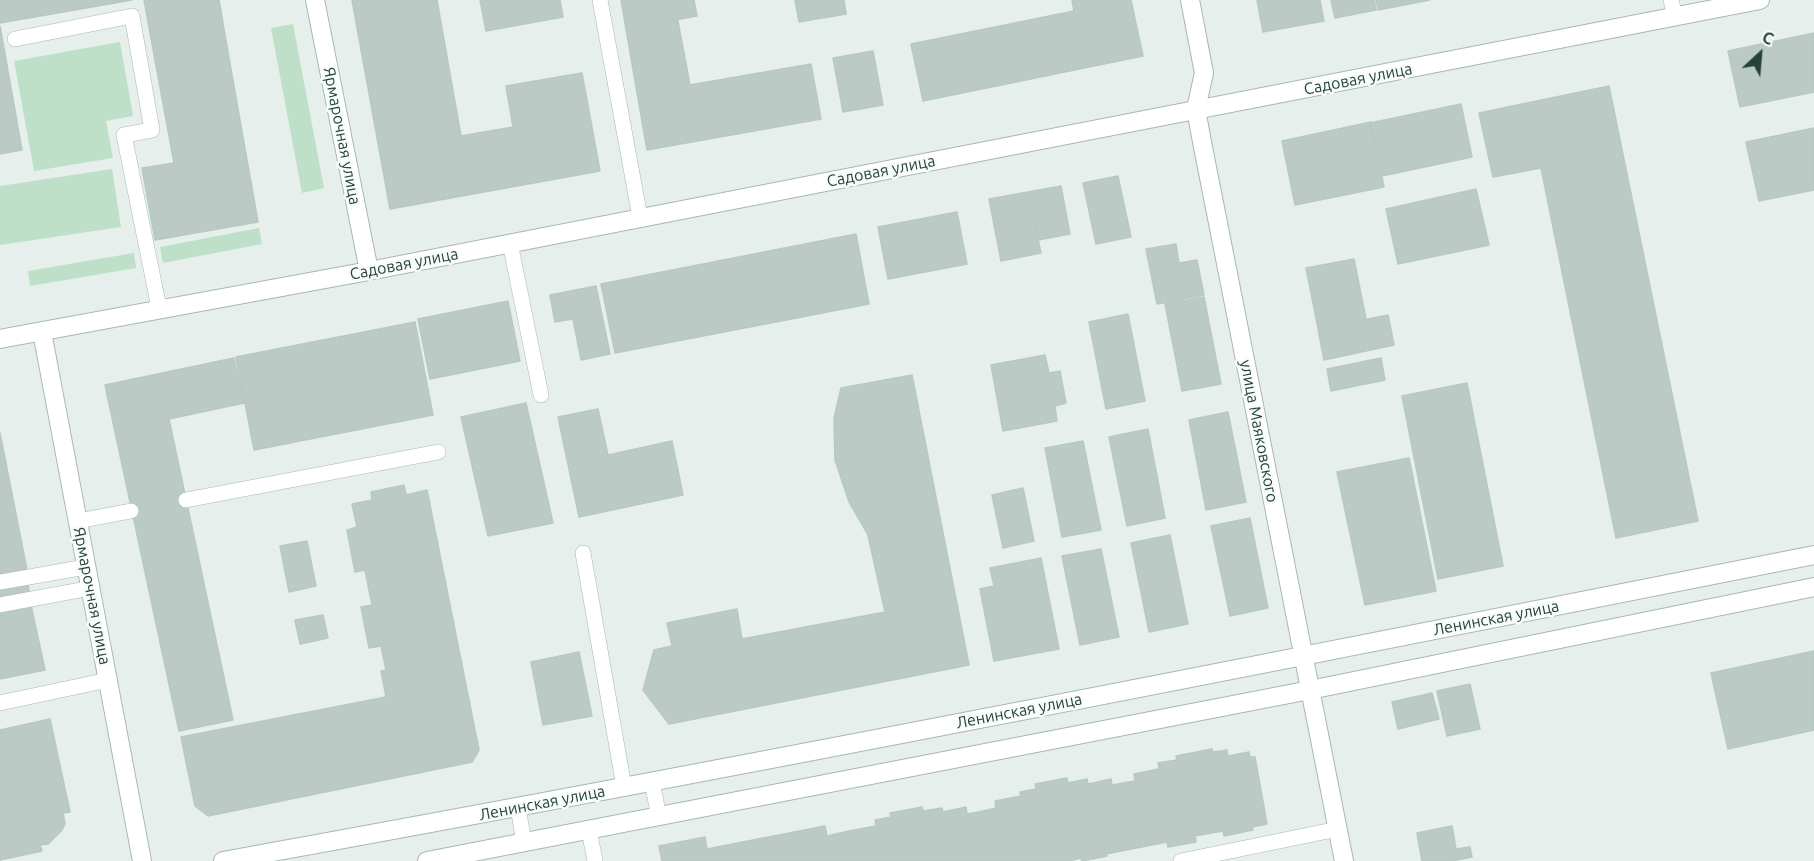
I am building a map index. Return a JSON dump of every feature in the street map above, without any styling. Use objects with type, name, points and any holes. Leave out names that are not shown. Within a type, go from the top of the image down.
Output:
[{"type":"street","name":"Ярмарочная улица","points":[[315,0],[369,271]]},
{"type":"street","name":"улица Маяковского","points":[[1190,0],[1204,74],[1196,109],[1344,861]]},
{"type":"street","name":"Садовая улица","points":[[0,339],[369,271],[1172,116],[1673,8],[1760,0]]},
{"type":"street","name":"Ярмарочная улица","points":[[42,332],[142,861]]},
{"type":"street","name":"Ленинская улица","points":[[223,861],[652,782],[1303,657],[1814,555]]},
{"type":"street","name":"Ленинская улица","points":[[427,861],[1310,690],[1814,587]]},
{"type":"lane","points":[[600,0],[640,217]]},
{"type":"lane","points":[[15,39],[132,16],[152,130],[124,135],[159,308]]},
{"type":"lane","points":[[510,243],[541,395]]},
{"type":"lane","points":[[186,500],[438,452]]},
{"type":"lane","points":[[78,522],[131,511]]},
{"type":"lane","points":[[583,553],[624,787]]},
{"type":"lane","points":[[0,582],[86,567]]},
{"type":"lane","points":[[0,605],[91,588]]},
{"type":"lane","points":[[0,703],[108,680]]},
{"type":"lane","points":[[652,782],[659,817]]},
{"type":"lane","points":[[518,807],[524,843]]},
{"type":"lane","points":[[589,830],[595,861]]},
{"type":"lane","points":[[1182,861],[1338,830]]},
{"type":"green space","points":[[293,24],[324,188],[302,193],[271,28]]},
{"type":"green space","points":[[120,42],[133,116],[106,121],[113,158],[34,171],[14,61]]},
{"type":"green space","points":[[112,169],[121,227],[0,245],[0,186]]},
{"type":"green space","points":[[259,228],[262,244],[163,263],[160,247]]},
{"type":"green space","points":[[134,253],[136,268],[30,286],[28,271]]},
{"type":"building","points":[[0,0],[132,0],[0,23]]},
{"type":"building","points":[[144,0],[219,0],[229,58],[157,71]]},
{"type":"building","points":[[352,0],[437,0],[461,136],[513,127],[506,86],[582,73],[600,171],[390,209]]},
{"type":"building","points":[[480,0],[560,0],[563,17],[486,31]]},
{"type":"building","points":[[621,0],[694,0],[697,16],[626,29]]},
{"type":"building","points":[[795,0],[844,0],[846,14],[799,22]]},
{"type":"building","points":[[1072,0],[1131,0],[1143,56],[923,101],[911,44],[1074,11]]},
{"type":"building","points":[[1257,0],[1320,0],[1324,21],[1263,32]]},
{"type":"building","points":[[1331,0],[1374,0],[1376,10],[1335,18]]},
{"type":"building","points":[[1376,0],[1430,0],[1378,10]]},
{"type":"building","points":[[678,21],[690,85],[811,64],[821,119],[647,150],[626,29]]},
{"type":"building","points":[[0,26],[22,150],[0,154]]},
{"type":"building","points":[[1814,33],[1814,92],[1740,107],[1728,51]]},
{"type":"building","points":[[873,51],[883,105],[843,112],[833,58]]},
{"type":"building","points":[[229,58],[258,222],[155,240],[142,168],[174,163],[157,71]]},
{"type":"building","points":[[1609,86],[1698,521],[1616,538],[1541,168],[1493,177],[1479,113]]},
{"type":"building","points":[[1461,104],[1472,157],[1382,176],[1370,123]]},
{"type":"building","points":[[1371,122],[1384,187],[1295,205],[1282,141]]},
{"type":"building","points":[[1814,128],[1814,190],[1759,201],[1746,142]]},
{"type":"building","points":[[1118,176],[1131,237],[1096,244],[1083,183]]},
{"type":"building","points":[[1061,186],[1070,234],[1038,240],[1028,192]]},
{"type":"building","points":[[1476,189],[1489,245],[1398,264],[1386,209]]},
{"type":"building","points":[[1028,192],[1041,253],[1001,261],[989,199]]},
{"type":"building","points":[[957,212],[967,264],[888,279],[878,227]]},
{"type":"building","points":[[856,234],[869,304],[615,353],[601,284]]},
{"type":"building","points":[[1176,244],[1179,263],[1197,260],[1204,295],[1157,304],[1146,249]]},
{"type":"building","points":[[1354,259],[1366,319],[1318,328],[1306,268]]},
{"type":"building","points":[[596,286],[610,354],[581,360],[573,319],[555,322],[550,295]]},
{"type":"building","points":[[1204,297],[1221,384],[1182,391],[1165,304]]},
{"type":"building","points":[[508,301],[520,361],[430,379],[418,319]]},
{"type":"building","points":[[1128,314],[1145,401],[1106,409],[1089,322]]},
{"type":"building","points":[[1388,315],[1394,345],[1324,360],[1318,329]]},
{"type":"building","points":[[415,322],[433,415],[254,450],[236,357]]},
{"type":"building","points":[[1045,355],[1049,373],[1060,371],[1066,403],[1055,406],[1057,421],[1003,431],[991,365]]},
{"type":"building","points":[[234,358],[244,403],[169,419],[233,720],[179,731],[105,385]]},
{"type":"building","points":[[1381,358],[1385,380],[1331,391],[1327,369]]},
{"type":"building","points":[[912,375],[969,665],[669,724],[643,690],[654,650],[672,646],[667,623],[737,609],[742,639],[885,612],[868,535],[849,502],[835,460],[834,418],[841,388]]},
{"type":"building","points":[[1467,383],[1503,566],[1438,579],[1402,396]]},
{"type":"building","points":[[526,403],[553,523],[488,536],[461,417]]},
{"type":"building","points":[[598,409],[608,455],[672,441],[683,495],[579,517],[558,417]]},
{"type":"building","points":[[1228,412],[1246,502],[1206,510],[1189,420]]},
{"type":"building","points":[[1148,429],[1165,518],[1127,526],[1109,437]]},
{"type":"building","points":[[0,433],[27,570],[0,575]]},
{"type":"building","points":[[1083,441],[1101,530],[1062,537],[1045,448]]},
{"type":"building","points":[[1409,458],[1436,591],[1365,605],[1337,472]]},
{"type":"building","points":[[404,485],[406,495],[427,490],[479,750],[472,762],[208,816],[195,806],[181,737],[386,697],[381,671],[386,670],[381,646],[369,648],[361,607],[372,605],[365,570],[355,572],[347,530],[357,527],[352,504],[372,500],[371,492]]},
{"type":"building","points":[[1023,488],[1034,541],[1003,548],[992,495]]},
{"type":"building","points":[[1250,518],[1268,608],[1230,616],[1211,526]]},
{"type":"building","points":[[1170,535],[1188,624],[1149,632],[1131,543]]},
{"type":"building","points":[[307,541],[316,586],[289,592],[280,546]]},
{"type":"building","points":[[1101,549],[1119,637],[1080,645],[1062,556]]},
{"type":"building","points":[[1041,558],[1059,649],[994,661],[980,589],[994,586],[990,568]]},
{"type":"building","points":[[27,579],[30,596],[0,601],[0,584]]},
{"type":"building","points":[[31,605],[45,670],[0,679],[0,611]]},
{"type":"building","points":[[323,615],[328,638],[300,644],[295,620]]},
{"type":"building","points":[[1814,651],[1814,730],[1728,749],[1711,673]]},
{"type":"building","points":[[579,652],[592,716],[543,725],[531,662]]},
{"type":"building","points":[[1470,684],[1480,729],[1447,736],[1437,691]]},
{"type":"building","points":[[1432,693],[1439,719],[1398,729],[1392,702]]},
{"type":"building","points":[[50,719],[70,812],[63,813],[65,824],[62,830],[48,844],[40,845],[42,851],[0,860],[0,730]]},
{"type":"building","points":[[1212,749],[1213,752],[1227,750],[1228,756],[1249,752],[1250,757],[1255,757],[1267,824],[1252,827],[1253,830],[1224,836],[1223,831],[1195,836],[1196,842],[1168,847],[1167,842],[1082,861],[1081,858],[1069,861],[989,861],[979,812],[996,808],[995,801],[1021,796],[1020,792],[1036,789],[1035,784],[1067,778],[1068,783],[1087,779],[1088,784],[1111,779],[1112,785],[1135,781],[1134,774],[1159,769],[1158,763],[1177,760],[1176,756]]},
{"type":"building","points":[[922,807],[923,811],[942,808],[943,812],[966,807],[967,814],[979,812],[989,861],[855,861],[849,831],[876,826],[875,820],[891,817],[890,813]]},
{"type":"building","points":[[825,826],[827,836],[849,831],[855,861],[662,861],[659,846],[705,837],[707,849]]},
{"type":"building","points":[[1452,826],[1456,849],[1470,847],[1472,857],[1451,861],[1422,861],[1417,833]]}]
